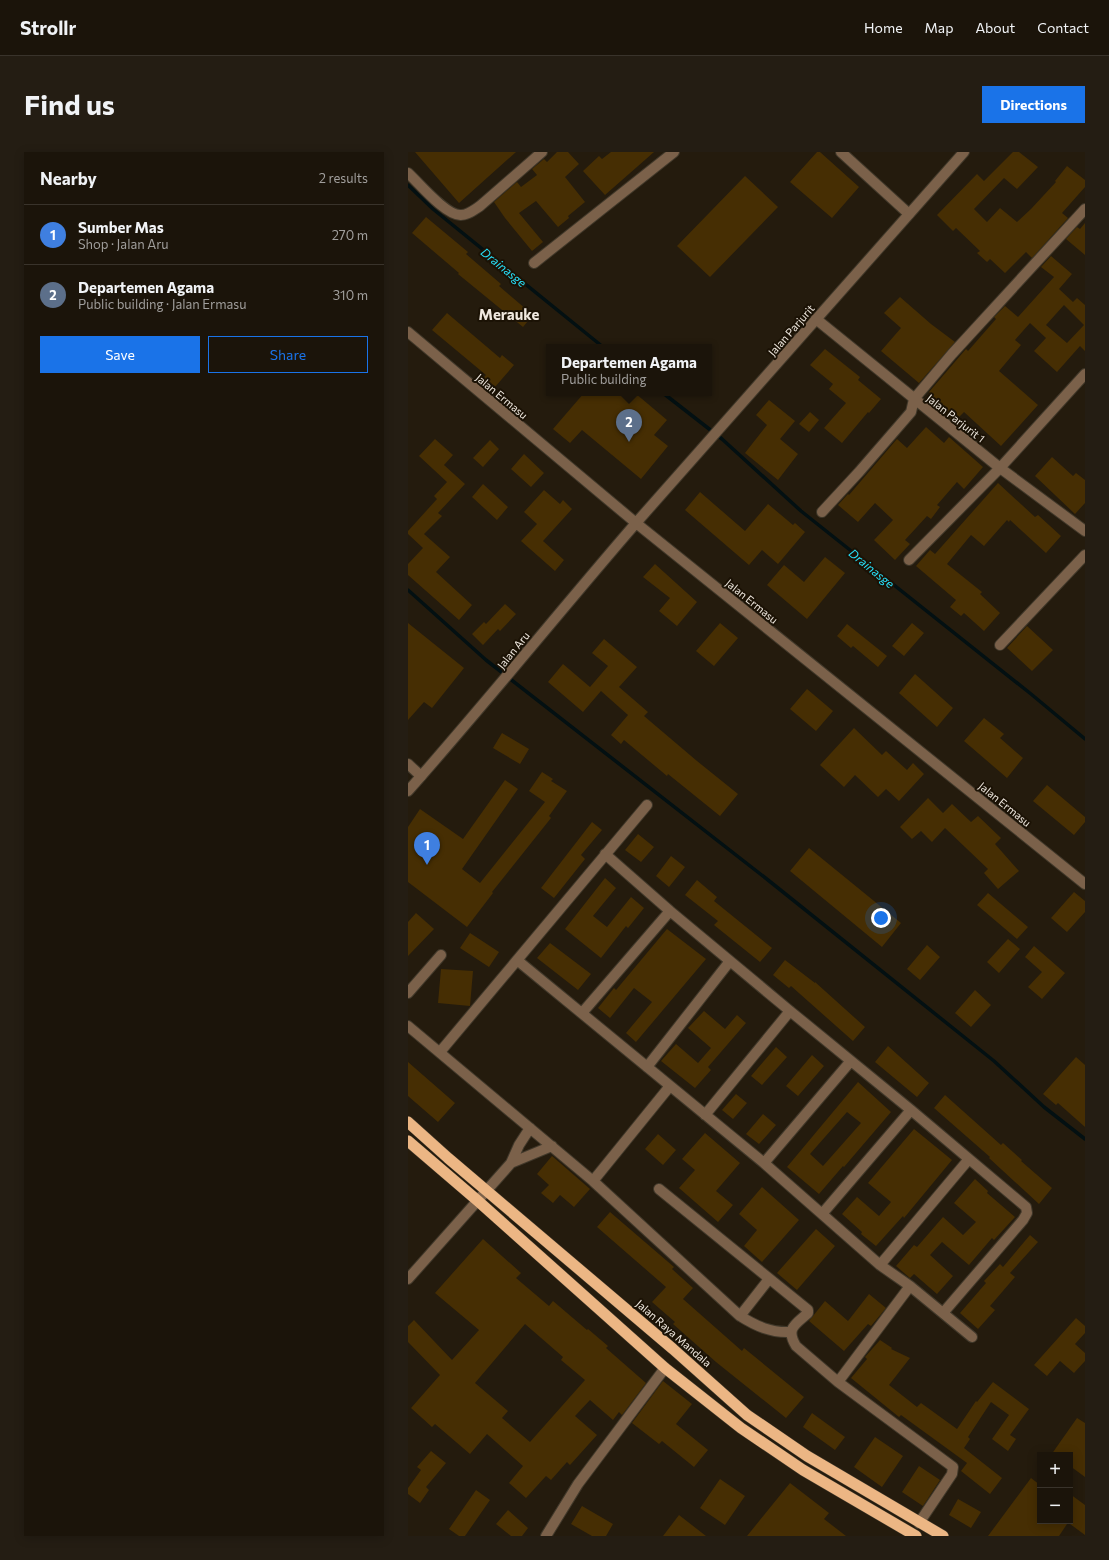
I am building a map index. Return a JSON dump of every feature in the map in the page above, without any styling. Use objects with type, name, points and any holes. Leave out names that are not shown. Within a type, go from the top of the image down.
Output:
[{"type":"highway","name":"Jalan Raya Mandala","points":[[408,1122],[747,1414],[807,1456],[943,1536]]},
{"type":"highway","points":[[408,1141],[478,1201],[665,1368],[741,1428],[797,1466],[916,1536]]},
{"type":"highway","points":[[604,1314],[614,1299]]},
{"type":"street","points":[[408,173],[443,207],[453,215],[461,216],[480,206],[542,152]]},
{"type":"street","points":[[534,263],[674,152]]},
{"type":"street","points":[[841,152],[909,214]]},
{"type":"street","name":"Jalan Parjurit","points":[[636,523],[964,152]]},
{"type":"street","points":[[822,512],[911,412],[914,399],[952,354],[1085,209]]},
{"type":"street","name":"Jalan Parjurit 1","points":[[816,319],[1000,468],[1085,530]]},
{"type":"street","name":"Jalan Ermasu","points":[[408,332],[636,523],[1085,884]]},
{"type":"street","points":[[909,560],[1000,468],[1085,374]]},
{"type":"street","name":"Jalan Aru","points":[[408,790],[497,689],[516,664],[636,523]]},
{"type":"street","points":[[1000,645],[1085,555]]},
{"type":"street","points":[[408,764],[421,776]]},
{"type":"street","points":[[440,1052],[647,805]]},
{"type":"street","points":[[605,854],[670,911],[850,1062],[911,1110],[1026,1207],[1027,1213],[943,1313]]},
{"type":"street","points":[[582,1013],[670,911]]},
{"type":"street","points":[[408,993],[441,955]]},
{"type":"street","points":[[517,960],[764,1163],[880,1265],[910,1286],[972,1337]]},
{"type":"street","points":[[647,1067],[730,961]]},
{"type":"street","points":[[705,1115],[790,1011]]},
{"type":"street","points":[[408,1026],[593,1181],[740,1316],[757,1326],[779,1332],[790,1332]]},
{"type":"street","points":[[764,1163],[850,1062]]},
{"type":"street","points":[[593,1181],[670,1086]]},
{"type":"street","points":[[822,1214],[911,1110]]},
{"type":"street","points":[[408,1279],[511,1164],[519,1145],[530,1128]]},
{"type":"street","points":[[511,1164],[552,1146]]},
{"type":"street","points":[[880,1265],[969,1159]]},
{"type":"street","points":[[660,1189],[809,1312],[792,1328],[790,1332],[791,1338],[796,1346],[838,1382],[953,1467],[954,1469],[952,1474],[919,1523]]},
{"type":"street","points":[[740,1316],[769,1279]]},
{"type":"street","points":[[838,1382],[910,1286]]},
{"type":"street","points":[[546,1536],[578,1484],[665,1368]]},
{"type":"building","points":[[415,152],[516,152],[459,203]]},
{"type":"building","points":[[557,152],[568,152],[579,164],[565,177],[585,202],[568,216],[569,218],[558,227],[536,201],[519,213],[543,242],[532,251],[494,202],[517,182],[521,187],[537,175],[532,169],[544,159],[547,162]]},
{"type":"building","points":[[611,152],[654,152],[605,195],[583,171],[599,156],[602,159]]},
{"type":"building","points":[[817,152],[820,152],[859,187],[832,218],[790,182]]},
{"type":"building","points":[[1013,152],[1019,152],[1038,167],[1017,189],[1004,178],[974,209],[987,222],[1000,208],[1017,222],[1056,182],[1055,181],[1067,166],[1085,180],[1085,187],[1062,213],[1068,218],[1032,258],[1026,252],[1005,273],[990,259],[987,262],[977,253],[980,251],[956,228],[953,231],[937,215],[977,174],[984,181]]},
{"type":"building","points":[[745,176],[778,207],[710,277],[677,246]]},
{"type":"building","points":[[426,217],[468,252],[466,254],[501,284],[499,286],[533,315],[523,327],[458,274],[459,273],[412,233]]},
{"type":"building","points":[[1085,223],[1085,255],[1066,239],[1077,227],[1080,229]]},
{"type":"building","points":[[1051,256],[1072,274],[1059,289],[1073,302],[1077,298],[1085,305],[1085,351],[1080,346],[1057,372],[1034,351],[1046,338],[1030,323],[1015,340],[1021,345],[999,371],[1038,405],[1001,446],[964,412],[954,422],[928,397],[932,394],[929,392],[966,349],[968,351],[996,319],[994,317],[1005,306],[1018,317],[1054,277],[1041,267]],"holes":[[[1064,305],[1084,325],[1067,343],[1046,325]]]},
{"type":"building","points":[[900,297],[931,324],[955,342],[919,383],[881,351],[901,328],[884,313]]},
{"type":"building","points":[[447,313],[500,358],[502,355],[514,365],[495,387],[483,378],[486,375],[432,330]]},
{"type":"building","points":[[825,349],[860,377],[858,380],[881,399],[842,443],[824,428],[846,403],[829,389],[833,384],[810,365]]},
{"type":"building","points":[[581,396],[639,396],[667,420],[654,435],[668,446],[641,479],[582,430],[570,443],[553,429]]},
{"type":"building","points":[[769,400],[795,421],[780,439],[798,454],[778,480],[745,453],[767,425],[756,415]]},
{"type":"building","points":[[810,412],[819,420],[809,432],[799,424]]},
{"type":"building","points":[[926,427],[944,443],[949,437],[983,467],[964,489],[957,482],[937,505],[940,507],[931,519],[927,516],[905,540],[910,544],[895,560],[874,540],[893,520],[875,503],[858,522],[838,505],[848,494],[849,495],[897,439],[907,448]]},
{"type":"building","points":[[435,439],[453,455],[444,465],[465,484],[438,513],[442,516],[424,534],[450,557],[436,572],[472,605],[459,620],[408,575],[408,564],[423,548],[408,534],[408,531],[437,499],[434,496],[447,482],[419,456]]},
{"type":"building","points":[[490,440],[499,449],[483,467],[473,458]]},
{"type":"building","points":[[524,454],[544,473],[531,487],[511,469]]},
{"type":"building","points":[[1052,457],[1073,476],[1076,473],[1085,480],[1085,503],[1075,514],[1035,476]]},
{"type":"building","points":[[998,483],[1035,517],[1038,515],[1061,536],[1046,553],[1010,520],[1009,522],[1007,520],[984,546],[971,535],[947,564],[982,592],[980,594],[1000,613],[984,631],[964,613],[961,616],[950,607],[956,600],[916,566],[930,550],[935,554]]},
{"type":"building","points":[[483,484],[508,507],[497,520],[472,497]]},
{"type":"building","points":[[544,490],[560,504],[563,500],[572,509],[543,541],[564,560],[555,571],[521,541],[537,524],[524,512]]},
{"type":"building","points":[[700,492],[745,531],[768,504],[793,525],[795,523],[805,532],[778,564],[762,550],[749,565],[685,510]]},
{"type":"building","points":[[825,557],[845,573],[807,619],[767,585],[784,565],[804,582]]},
{"type":"building","points":[[655,564],[697,602],[677,626],[659,611],[670,598],[643,577]]},
{"type":"building","points":[[505,604],[516,614],[500,631],[498,629],[483,645],[472,634],[484,622],[486,624]]},
{"type":"building","points":[[408,623],[464,668],[432,708],[424,702],[408,720]]},
{"type":"building","points":[[720,623],[738,638],[714,666],[696,651]]},
{"type":"building","points":[[912,623],[924,633],[904,656],[892,646]]},
{"type":"building","points":[[847,624],[887,656],[878,667],[853,646],[851,648],[837,636]]},
{"type":"building","points":[[1027,626],[1053,650],[1032,671],[1007,648]]},
{"type":"building","points":[[604,639],[637,667],[619,687],[648,712],[644,716],[738,794],[720,816],[668,774],[667,776],[624,740],[621,744],[611,735],[628,715],[601,691],[583,712],[548,682],[563,664],[590,687],[608,666],[592,653]]},
{"type":"building","points":[[915,674],[953,708],[937,727],[899,693]]},
{"type":"building","points":[[807,689],[833,711],[816,731],[790,709]]},
{"type":"building","points":[[984,718],[1004,734],[1000,738],[1023,758],[1007,778],[964,741]]},
{"type":"building","points":[[854,728],[882,755],[886,751],[907,770],[913,763],[924,774],[899,801],[886,789],[878,797],[855,775],[844,787],[820,765]]},
{"type":"building","points":[[502,733],[529,749],[520,764],[493,748]]},
{"type":"building","points":[[542,772],[553,779],[551,781],[567,791],[549,816],[551,818],[492,892],[493,893],[467,927],[408,882],[408,827],[420,809],[463,839],[505,780],[518,789],[462,869],[480,883],[545,802],[529,791]]},
{"type":"building","points":[[1047,785],[1085,817],[1085,822],[1074,835],[1033,801]]},
{"type":"building","points":[[928,798],[943,813],[952,804],[971,822],[978,816],[1001,838],[995,844],[1019,871],[998,889],[984,873],[988,869],[945,828],[932,842],[921,831],[912,839],[900,827]]},
{"type":"building","points":[[592,822],[602,830],[581,855],[585,859],[554,898],[541,888]]},
{"type":"building","points":[[638,834],[654,847],[641,862],[625,850]]},
{"type":"building","points":[[809,848],[901,923],[882,947],[790,871]]},
{"type":"building","points":[[671,856],[685,867],[669,887],[656,876]]},
{"type":"building","points":[[605,878],[616,888],[593,916],[607,927],[631,897],[644,908],[628,928],[626,926],[601,958],[565,929]]},
{"type":"building","points":[[697,880],[717,897],[714,901],[772,948],[760,962],[714,925],[718,921],[685,895]]},
{"type":"building","points":[[1074,892],[1085,901],[1085,912],[1067,932],[1051,918]]},
{"type":"building","points":[[988,893],[1028,927],[1017,939],[977,905]]},
{"type":"building","points":[[416,913],[434,929],[408,956],[408,922]]},
{"type":"building","points":[[667,929],[706,959],[636,1042],[626,1033],[652,1002],[634,988],[610,1018],[598,1008],[614,988],[616,990]]},
{"type":"building","points":[[470,933],[499,952],[489,967],[460,948]]},
{"type":"building","points":[[1008,939],[1020,949],[999,973],[987,962]]},
{"type":"building","points":[[550,943],[591,974],[578,990],[537,958]]},
{"type":"building","points":[[927,945],[940,957],[920,980],[907,969]]},
{"type":"building","points":[[1034,946],[1065,973],[1042,999],[1028,987],[1042,972],[1025,957]]},
{"type":"building","points":[[785,960],[815,982],[865,1027],[853,1041],[791,986],[789,988],[773,975]]},
{"type":"building","points":[[441,969],[473,971],[470,1006],[438,1003]]},
{"type":"building","points":[[975,990],[991,1005],[971,1027],[955,1013]]},
{"type":"building","points":[[704,1011],[725,1029],[737,1015],[746,1023],[708,1067],[711,1070],[695,1088],[661,1061],[676,1044],[698,1063],[711,1048],[688,1028]]},
{"type":"building","points":[[888,1046],[929,1083],[917,1097],[875,1062]]},
{"type":"building","points":[[776,1047],[787,1057],[762,1085],[751,1076]]},
{"type":"building","points":[[812,1055],[824,1066],[798,1096],[786,1086]]},
{"type":"building","points":[[1076,1057],[1085,1065],[1085,1127],[1058,1103],[1056,1105],[1043,1094]]},
{"type":"building","points":[[408,1062],[455,1103],[438,1122],[408,1096]]},
{"type":"building","points":[[858,1082],[891,1112],[819,1194],[787,1167]],"holes":[[[847,1112],[861,1123],[823,1166],[810,1154]]]},
{"type":"building","points":[[736,1094],[747,1103],[733,1119],[722,1110]]},
{"type":"building","points":[[945,1095],[1001,1145],[1003,1143],[1052,1188],[1039,1204],[989,1158],[990,1157],[934,1108]]},
{"type":"building","points":[[763,1114],[776,1125],[759,1144],[746,1134]]},
{"type":"building","points":[[914,1129],[952,1160],[904,1218],[903,1216],[876,1246],[861,1234],[862,1232],[842,1214],[857,1197],[879,1216],[891,1202],[868,1183]]},
{"type":"building","points":[[705,1133],[740,1163],[716,1191],[733,1205],[718,1222],[679,1188],[695,1170],[682,1159]]},
{"type":"building","points":[[658,1134],[676,1150],[663,1165],[645,1149]]},
{"type":"building","points":[[552,1156],[590,1189],[574,1207],[560,1195],[553,1203],[541,1193],[549,1185],[537,1174]]},
{"type":"building","points":[[975,1179],[988,1191],[987,1193],[1015,1217],[994,1240],[992,1238],[969,1265],[942,1242],[930,1255],[953,1276],[937,1294],[914,1274],[910,1278],[896,1266],[914,1245],[917,1247],[943,1217],[963,1235],[976,1222],[954,1203]]},
{"type":"building","points":[[762,1187],[799,1220],[762,1262],[744,1246],[757,1230],[739,1214]]},
{"type":"building","points":[[610,1212],[674,1267],[672,1269],[693,1288],[683,1299],[742,1351],[744,1348],[804,1397],[786,1418],[716,1362],[673,1324],[675,1322],[652,1302],[666,1287],[597,1227]]},
{"type":"building","points":[[816,1229],[835,1246],[797,1290],[777,1273]]},
{"type":"building","points":[[1030,1235],[1038,1242],[1010,1273],[1015,1277],[990,1306],[995,1310],[978,1329],[960,1313],[986,1283],[984,1281],[1000,1264],[1003,1267]]},
{"type":"building","points":[[483,1239],[521,1273],[516,1278],[549,1306],[553,1301],[587,1330],[588,1329],[608,1346],[606,1348],[646,1383],[622,1415],[619,1412],[613,1420],[590,1400],[575,1416],[597,1435],[570,1465],[567,1462],[551,1480],[546,1476],[526,1498],[509,1483],[523,1466],[487,1434],[470,1454],[435,1424],[432,1427],[411,1408],[440,1375],[408,1342],[408,1326],[414,1320],[452,1360],[479,1330],[435,1293]],"holes":[[[525,1324],[563,1357],[561,1360],[585,1380],[530,1442],[502,1418],[508,1411],[475,1383]]]},
{"type":"building","points":[[869,1294],[886,1308],[871,1326],[868,1324],[844,1351],[809,1321],[825,1301],[848,1321]]},
{"type":"building","points":[[1076,1318],[1085,1326],[1085,1333],[1075,1344],[1085,1353],[1085,1361],[1074,1373],[1060,1361],[1047,1376],[1034,1365]]},
{"type":"building","points":[[880,1340],[892,1348],[891,1349],[910,1358],[889,1385],[917,1407],[921,1403],[957,1429],[976,1401],[977,1402],[993,1382],[1029,1409],[1010,1435],[1016,1439],[1008,1451],[992,1439],[1009,1415],[991,1402],[968,1437],[970,1439],[964,1448],[1002,1478],[990,1494],[961,1471],[967,1463],[901,1415],[899,1417],[851,1378],[867,1359],[865,1357]]},
{"type":"building","points":[[663,1381],[692,1404],[676,1424],[708,1450],[694,1467],[662,1441],[659,1444],[632,1423]]},
{"type":"building","points":[[812,1413],[845,1437],[835,1450],[803,1427]]},
{"type":"building","points":[[1077,1418],[1085,1423],[1085,1477],[1073,1468],[1073,1452],[1053,1452]]},
{"type":"building","points":[[875,1437],[903,1456],[882,1487],[854,1467]]},
{"type":"building","points":[[431,1451],[446,1463],[426,1487],[429,1490],[420,1503],[408,1494],[408,1488],[421,1470],[417,1467]]},
{"type":"building","points":[[919,1466],[940,1480],[923,1506],[902,1492]]},
{"type":"building","points":[[1031,1478],[1037,1483],[1037,1524],[1067,1524],[1059,1536],[988,1536]]},
{"type":"building","points":[[720,1479],[745,1496],[725,1525],[700,1508]]},
{"type":"building","points":[[790,1483],[829,1513],[824,1519],[846,1536],[747,1536]]},
{"type":"building","points":[[476,1490],[490,1500],[465,1536],[459,1536],[449,1529]]},
{"type":"building","points":[[1073,1496],[1085,1505],[1085,1535],[1070,1524],[1073,1524]]},
{"type":"building","points":[[958,1499],[981,1512],[971,1528],[949,1515]]},
{"type":"building","points":[[582,1506],[613,1524],[606,1536],[592,1536],[571,1524]]},
{"type":"building","points":[[508,1510],[528,1528],[522,1536],[511,1536],[496,1524]]},
{"type":"building","points":[[679,1515],[706,1536],[663,1536]]},
{"type":"waterway","name":"Drainasge","points":[[408,185],[433,209],[599,344]]},
{"type":"waterway","name":"Drainasge","points":[[667,396],[722,439],[801,511],[1031,694],[1085,739]]},
{"type":"waterway","points":[[408,590],[486,660],[768,880],[994,1061],[1044,1107],[1085,1139]]},
{"type":"place","name":"Departemen Agama","points":[[629,442]]},
{"type":"place","name":"Sumber Mas","points":[[427,865]]},
{"type":"district","name":"Merauke","points":[[509,314]]}]
